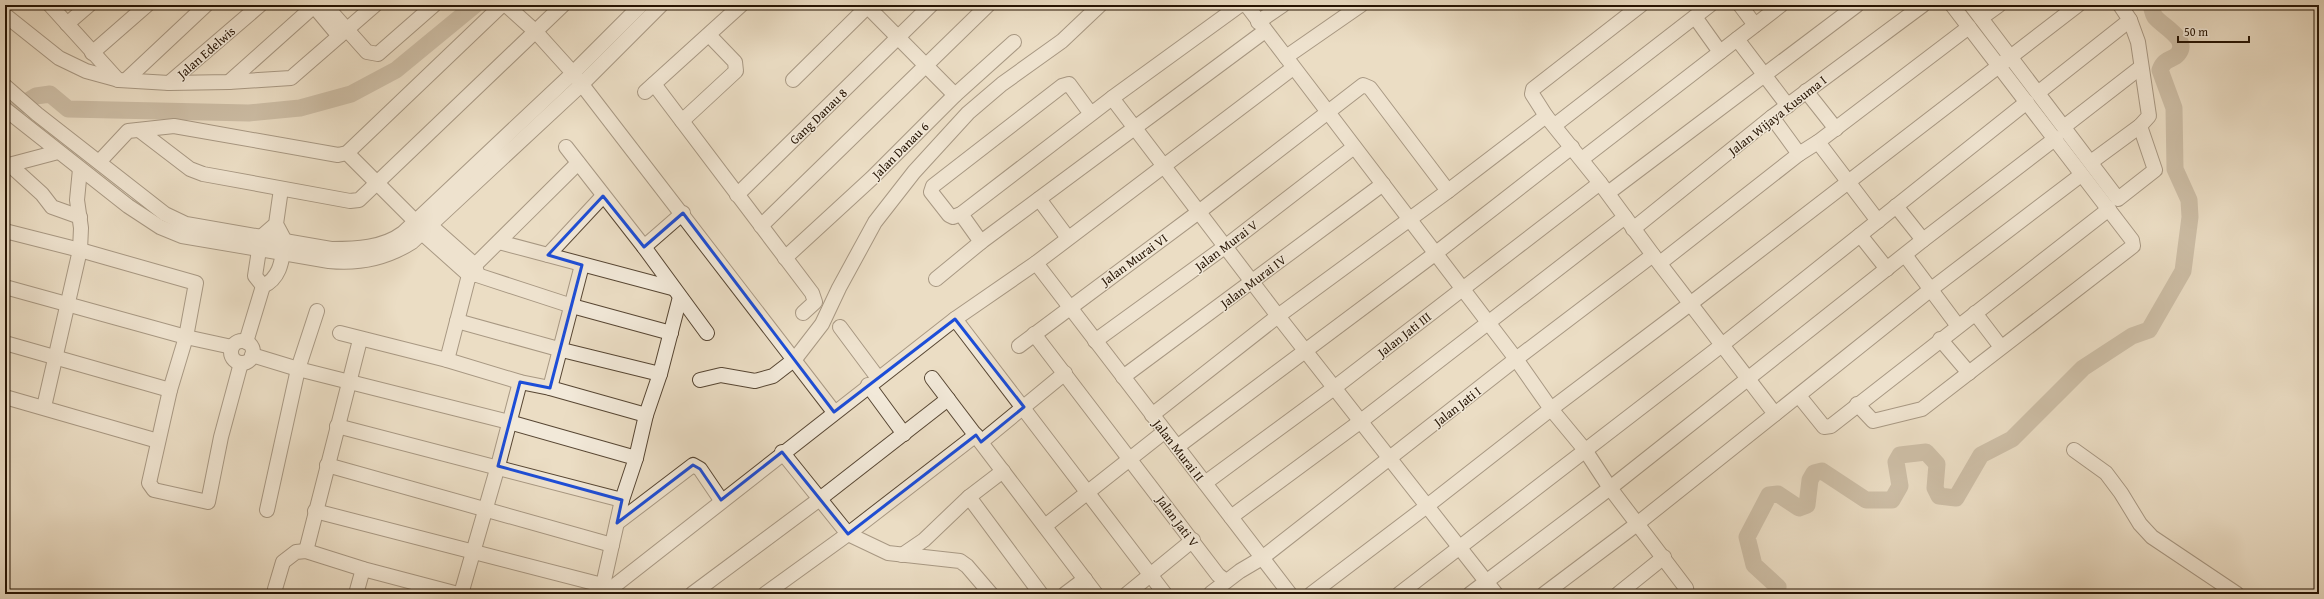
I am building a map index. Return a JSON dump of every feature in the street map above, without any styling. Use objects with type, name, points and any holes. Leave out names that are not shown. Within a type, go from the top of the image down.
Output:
[{"type":"street","points":[[50,5],[92,52],[122,80]]},
{"type":"street","points":[[67,24],[89,5]]},
{"type":"street","points":[[92,52],[147,5]]},
{"type":"street","points":[[122,80],[206,5]]},
{"type":"street","name":"Jalan Edelwis","points":[[169,83],[260,5]]},
{"type":"street","points":[[229,82],[317,5],[343,33],[367,52],[378,54],[434,5]]},
{"type":"street","points":[[5,15],[59,58],[86,71],[122,80],[169,83],[229,82],[291,78],[375,5]]},
{"type":"street","points":[[99,162],[123,134],[128,131],[186,126],[233,137],[338,155],[347,153],[502,5]]},
{"type":"street","points":[[506,5],[536,32],[582,84],[683,213],[834,412]]},
{"type":"street","points":[[139,130],[195,171],[212,177],[355,201],[365,196],[563,5]]},
{"type":"street","points":[[6,110],[80,169],[160,227],[182,236],[260,243],[284,247],[346,263],[377,258],[399,250],[416,231],[641,5]]},
{"type":"street","points":[[416,231],[582,84],[661,5]]},
{"type":"street","points":[[740,5],[650,88],[682,121],[815,299],[813,305],[803,313]]},
{"type":"street","name":"Gang Danau 8","points":[[737,194],[931,5]]},
{"type":"street","points":[[761,226],[988,5]]},
{"type":"street","points":[[700,380],[721,375],[755,381],[773,376],[794,359],[820,328],[839,288],[876,222],[914,172],[968,113],[1002,84],[1056,46],[1100,5]]},
{"type":"street","points":[[1091,114],[1069,84],[1062,86],[933,186],[931,192],[949,215],[953,217],[961,214],[1112,98],[1240,5]]},
{"type":"street","points":[[1244,5],[1248,7],[1408,219],[1463,288],[1551,409],[1585,450],[1610,488],[1664,557],[1686,588],[1687,594]]},
{"type":"street","points":[[936,279],[981,242],[1136,128],[1261,26],[1283,5]]},
{"type":"street","points":[[605,589],[695,523],[721,500],[782,452],[955,319],[1036,263],[1163,166],[1361,5]]},
{"type":"street","points":[[1641,5],[1533,89],[1532,94],[1551,121],[1604,188],[1633,229],[1775,414]]},
{"type":"street","points":[[1152,415],[1278,316],[1408,219],[1551,121],[1710,5]]},
{"type":"street","points":[[1740,5],[1755,25]]},
{"type":"street","points":[[1582,159],[1781,5]]},
{"type":"street","name":"Jalan Jati III","points":[[1205,483],[1334,388],[1463,288],[1764,73],[1856,5]]},
{"type":"street","name":"Jalan Wijaya Kusuma I","points":[[1633,229],[1772,117],[1923,5]]},
{"type":"street","points":[[1857,404],[1873,421],[1922,409],[2133,246],[2132,240],[2109,209],[2081,176],[2056,138],[1998,66],[1952,5]]},
{"type":"street","points":[[1971,5],[2065,126],[2114,196],[2118,199],[2155,170],[2140,126]]},
{"type":"street","points":[[1981,18],[1999,5]]},
{"type":"street","points":[[1311,594],[1428,506],[1551,409],[1690,304],[1998,66],[2011,58],[2078,5]]},
{"type":"street","points":[[2091,162],[2140,126],[2149,116],[2140,67],[2138,42],[2130,20],[2120,5]]},
{"type":"street","points":[[793,80],[867,6],[956,95]]},
{"type":"street","points":[[1695,17],[1720,52]]},
{"type":"street","points":[[2039,92],[2130,20]]},
{"type":"street","name":"Jalan Jati I","points":[[1211,593],[1226,581],[1262,558],[1516,359],[1799,154],[1836,129],[1969,27]]},
{"type":"street","points":[[682,121],[736,71],[736,62],[709,35]]},
{"type":"street","points":[[1737,39],[1788,106]]},
{"type":"street","name":"Jalan Danau 6","points":[[785,258],[872,178],[956,95],[1014,42]]},
{"type":"street","points":[[2065,126],[2140,67]]},
{"type":"street","name":"Jalan Murai VI","points":[[1019,346],[1069,307],[1200,211],[1327,111],[1363,85],[1369,87],[1448,191]]},
{"type":"street","points":[[6,88],[159,209],[172,217],[186,224],[260,243]]},
{"type":"street","points":[[1806,91],[1836,129]]},
{"type":"street","points":[[1112,98],[1163,166],[1200,211],[1278,316],[1496,594]]},
{"type":"street","points":[[1399,594],[1459,546],[1722,345],[2027,102]]},
{"type":"street","points":[[1772,117],[1799,154]]},
{"type":"street","points":[[1470,594],[1610,488],[1887,270],[1922,240],[2056,138]]},
{"type":"street","points":[[1818,142],[1847,183],[1878,221]]},
{"type":"street","points":[[566,147],[644,247],[676,293],[707,333]]},
{"type":"street","name":"Jalan Murai V","points":[[1095,342],[1226,246],[1354,147]]},
{"type":"street","points":[[1177,447],[1436,253],[1572,147]]},
{"type":"street","points":[[7,165],[58,152]]},
{"type":"street","points":[[347,153],[416,231],[474,272],[572,306],[671,333]]},
{"type":"street","points":[[447,360],[457,321],[474,272],[499,242],[578,163]]},
{"type":"street","points":[[7,165],[42,194],[52,207],[80,217]]},
{"type":"street","points":[[44,407],[80,250],[80,217],[77,200],[80,169]]},
{"type":"street","points":[[1544,594],[1637,524],[1930,290],[2081,176]]},
{"type":"street","name":"Jalan Murai IV","points":[[1123,377],[1383,184]]},
{"type":"street","points":[[5,231],[80,250],[196,283],[197,287],[186,336],[170,390],[149,483],[150,487],[154,490],[208,502],[221,437],[247,353],[264,286],[275,279],[284,247],[276,224],[281,189]]},
{"type":"street","points":[[548,256],[603,196]]},
{"type":"street","points":[[1040,199],[1068,238]]},
{"type":"street","points":[[1896,206],[1922,240]]},
{"type":"street","points":[[1799,396],[1825,428],[1831,426],[1940,339],[2109,209]]},
{"type":"street","points":[[644,247],[683,213]]},
{"type":"street","points":[[961,214],[981,242]]},
{"type":"street","points":[[1231,517],[1361,421],[1625,217]]},
{"type":"street","points":[[264,286],[255,276],[260,243],[276,224]]},
{"type":"street","points":[[1860,235],[1887,270]]},
{"type":"street","points":[[499,242],[676,293]]},
{"type":"street","points":[[1904,255],[1958,326]]},
{"type":"street","name":"Jalan Murai II","points":[[1036,263],[1164,432],[1290,594]]},
{"type":"street","points":[[550,388],[582,265]]},
{"type":"street","points":[[5,287],[232,347],[232,358],[247,353],[298,369],[508,422],[636,458]]},
{"type":"street","points":[[605,589],[612,545],[622,500],[636,458],[646,415],[660,374],[671,333],[676,293]]},
{"type":"street","points":[[267,510],[298,369],[317,311]]},
{"type":"street","points":[[1975,313],[2001,347]]},
{"type":"street","points":[[955,319],[1024,407],[1149,575],[1165,594]]},
{"type":"street","points":[[457,321],[560,350],[660,374]]},
{"type":"street","points":[[840,327],[904,434]]},
{"type":"street","points":[[340,333],[360,340],[447,360],[520,382],[550,388],[646,415]]},
{"type":"street","name":"Jalan Jati V","points":[[1034,334],[1194,540],[1218,575],[1226,581]]},
{"type":"street","points":[[1940,339],[1969,373]]},
{"type":"street","points":[[306,551],[326,466],[360,340]]},
{"type":"street","points":[[5,343],[56,356],[170,390]]},
{"type":"street","points":[[772,592],[848,534],[1024,407],[1065,374]]},
{"type":"street","points":[[932,378],[1096,594]]},
{"type":"street","points":[[275,589],[283,562],[296,552],[306,551],[363,569],[460,594],[498,466],[508,422],[520,382]]},
{"type":"street","points":[[5,397],[158,440]]},
{"type":"street","points":[[692,594],[821,498],[948,399]]},
{"type":"street","points":[[337,426],[498,466],[622,500]]},
{"type":"street","points":[[1045,526],[1089,493],[1164,432]]},
{"type":"street","points":[[2074,450],[2106,473],[2121,493],[2140,524],[2152,537],[2232,593]]},
{"type":"street","points":[[782,452],[821,498],[848,534],[888,553],[960,561],[967,566],[992,594]]},
{"type":"street","points":[[617,523],[693,465],[700,469],[721,500]]},
{"type":"street","points":[[326,466],[486,508],[612,545]]},
{"type":"street","points":[[902,555],[924,540],[969,497],[1003,471]]},
{"type":"street","points":[[969,497],[1041,594]]},
{"type":"street","points":[[315,510],[605,589]]},
{"type":"street","points":[[1127,594],[1194,540]]},
{"type":"street","points":[[1618,594],[1664,557]]},
{"type":"street","points":[[356,594],[363,569]]},
{"type":"street","points":[[1065,594],[1085,579]]},
{"type":"highlighted area","points":[[603,196],[644,247],[683,213],[834,412],[955,319],[1024,407],[981,442],[976,435],[848,534],[782,452],[721,500],[700,469],[693,465],[686,468],[617,523],[622,500],[498,466],[520,382],[550,388],[582,265],[548,255]]},
{"type":"waterway","points":[[5,115],[36,96],[50,94],[68,109],[249,113],[300,108],[351,94],[396,70],[475,5]]},
{"type":"waterway","points":[[1775,594],[1778,587],[1754,565],[1747,537],[1769,495],[1778,494],[1799,508],[1807,505],[1810,480],[1814,473],[1822,471],[1866,500],[1892,500],[1900,486],[1896,462],[1900,455],[1926,452],[1937,464],[1935,488],[1939,496],[1956,498],[1981,455],[2012,439],[2083,368],[2132,336],[2149,330],[2183,271],[2190,217],[2189,200],[2175,169],[2174,108],[2160,70],[2166,61],[2178,54],[2181,48],[2178,38],[2174,33],[2155,17],[2151,5]]}]
